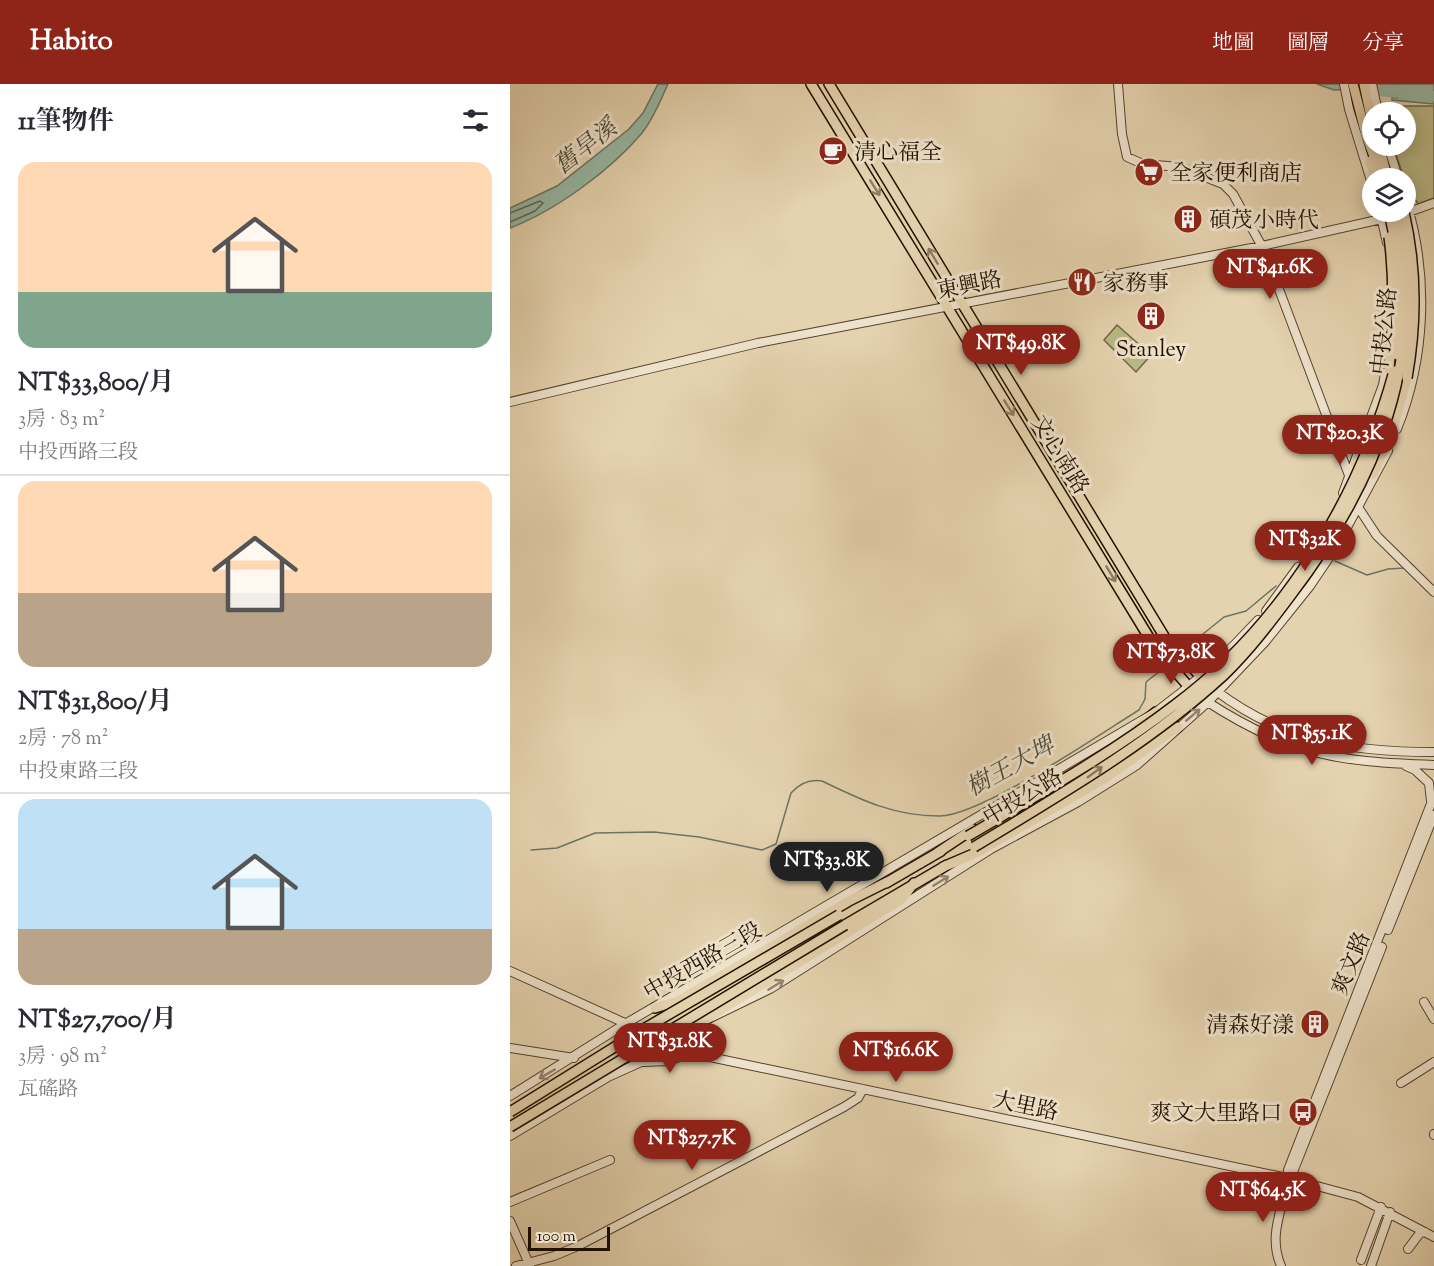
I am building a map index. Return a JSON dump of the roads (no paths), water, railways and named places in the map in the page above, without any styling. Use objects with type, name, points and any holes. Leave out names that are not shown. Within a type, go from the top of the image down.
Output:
[{"type":"main road","name":"文心南路","points":[[812,84],[1156,649],[1189,687]]},
{"type":"main road","name":"文心南路","points":[[829,84],[1167,640],[1201,677]]},
{"type":"main road","points":[[1353,84],[1362,119]]},
{"type":"main road","points":[[1364,84],[1368,102]]},
{"type":"main road","points":[[1355,464],[1370,438],[1389,369],[1394,314],[1394,270],[1384,222]]},
{"type":"main road","name":"中投公路","points":[[510,1112],[642,1030],[839,915],[891,880],[1085,767],[1177,704],[1260,624],[1312,556],[1358,472],[1373,439],[1394,372],[1399,339],[1401,269],[1391,222]]},
{"type":"main road","name":"中投公路","points":[[510,1126],[944,867],[1086,779],[1178,713],[1224,674],[1264,631],[1320,558],[1364,476],[1390,411],[1405,343],[1408,290],[1403,242],[1398,222]]},
{"type":"main road","points":[[1373,474],[1395,426],[1407,378],[1414,324],[1415,286],[1407,222]]},
{"type":"main road","points":[[937,853],[1131,732],[1156,712]]},
{"type":"main road","points":[[944,867],[978,852],[1104,779],[1178,728]]},
{"type":"main road","points":[[655,1008],[678,1001],[849,901],[891,880]]},
{"type":"main road","points":[[699,1024],[901,900],[914,883]]},
{"type":"street","points":[[1118,84],[1122,134],[1127,157],[1143,164],[1180,167],[1224,184],[1242,207],[1262,246],[1350,476],[1358,509],[1377,536],[1411,572],[1434,592]]},
{"type":"street","points":[[1344,84],[1349,109],[1367,168]]},
{"type":"street","points":[[1372,84],[1376,102]]},
{"type":"street","name":"東興路","points":[[1416,209],[1434,203]]},
{"type":"street","name":"東興路","points":[[510,402],[758,342],[962,305],[1262,246],[1362,219]]},
{"type":"street","name":"中投西路三段","points":[[510,1095],[574,1058],[625,1024],[1156,712],[1201,677],[1235,646],[1263,615],[1311,550],[1331,517],[1355,464],[1383,385],[1392,329],[1391,268],[1383,222]]},
{"type":"street","points":[[641,1062],[668,1061],[691,1053],[690,1037],[714,1019],[770,989],[991,849],[1077,802],[1137,765],[1208,702],[1265,642],[1327,561],[1358,509],[1373,474],[1382,464],[1405,408],[1418,354],[1422,295],[1417,245],[1409,222]]},
{"type":"street","points":[[1311,550],[1312,562],[1320,564],[1327,561]]},
{"type":"street","points":[[1201,677],[1218,692],[1273,725],[1315,741],[1370,750],[1434,752]]},
{"type":"street","points":[[1189,687],[1208,702],[1261,734],[1300,749],[1333,758],[1434,765]]},
{"type":"street","points":[[1399,764],[1415,770],[1429,783],[1431,805]]},
{"type":"street","name":"爽文路","points":[[1281,1266],[1275,1249],[1274,1235],[1288,1170],[1434,796]]},
{"type":"street","name":"爽文路","points":[[1287,1178],[1293,1172],[1434,814]]},
{"type":"street","name":"大里路","points":[[510,971],[691,1053],[1287,1178],[1358,1197],[1381,1207],[1434,1237]]},
{"type":"street","points":[[1424,1002],[1434,1019]]},
{"type":"street","points":[[510,1136],[608,1077],[641,1062],[699,1024],[714,1019]]},
{"type":"street","points":[[510,1048],[574,1058]]},
{"type":"street","points":[[1401,1083],[1434,1062]]},
{"type":"street","points":[[516,1266],[554,1256],[611,1230],[674,1194],[742,1163],[844,1107],[858,1098],[863,1089]]},
{"type":"street","points":[[510,1202],[610,1160]]},
{"type":"street","points":[[1360,1260],[1381,1207]]},
{"type":"street","points":[[1371,1266],[1390,1212]]},
{"type":"street","points":[[510,1221],[529,1263]]},
{"type":"street","points":[[1408,1249],[1420,1233],[1425,1232]]},
{"type":"water","name":"舊旱溪","points":[[658,84],[668,84],[650,121],[642,133],[615,161],[563,200],[510,228],[510,208],[557,186],[629,129],[643,113]]},
{"type":"water","points":[[1317,84],[1434,84],[1434,104],[1392,100],[1392,97],[1397,98],[1399,91],[1391,88],[1334,90]]},
{"type":"waterway","name":"舊旱溪","points":[[1366,90],[1434,96]]},
{"type":"waterway","name":"樹王大埤","points":[[1335,561],[1367,575],[1388,569],[1405,568]]},
{"type":"waterway","name":"樹王大埤","points":[[1420,573],[1427,580]]},
{"type":"waterway","name":"樹王大埤","points":[[1182,651],[1224,617],[1246,611],[1276,586]]},
{"type":"waterway","name":"樹王大埤","points":[[531,850],[557,848],[595,833],[654,832],[699,837],[762,850],[776,844],[791,793],[801,785],[813,781],[822,781],[892,810],[939,816],[957,813],[1010,789],[1139,710],[1145,699],[1146,682],[1165,667]]},
{"type":"place","name":"清心福全","points":[[833,151]]},
{"type":"place","name":"全家便利商店","points":[[1149,172]]},
{"type":"place","name":"碩茂小時代","points":[[1188,219]]},
{"type":"place","name":"家務事","points":[[1082,282]]},
{"type":"place","name":"Stanley","points":[[1151,316]]},
{"type":"place","name":"清森好漾","points":[[1315,1024]]},
{"type":"place","name":"爽文大里路口","points":[[1303,1112]]}]
